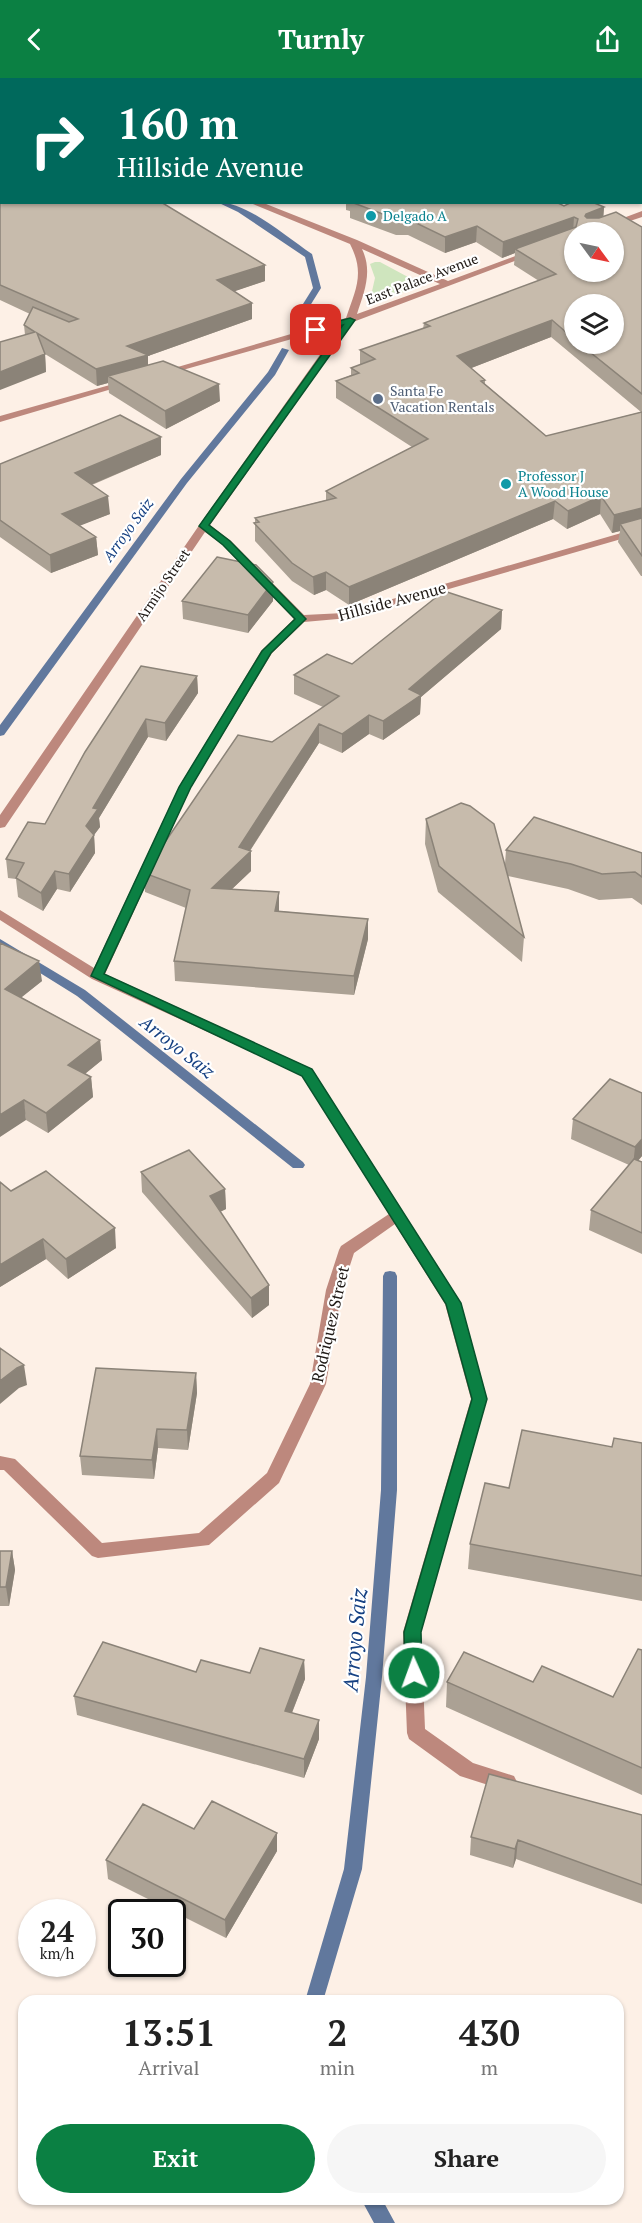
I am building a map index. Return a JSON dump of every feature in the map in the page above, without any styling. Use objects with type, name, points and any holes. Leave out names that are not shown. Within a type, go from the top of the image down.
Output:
[{"type":"street","points":[[257,204],[354,242],[446,283]]},
{"type":"street","points":[[619,222],[642,214]]},
{"type":"street","points":[[624,226],[630,230]]},
{"type":"street","name":"Armijo Street","points":[[0,824],[204,526],[350,320],[364,278],[362,258],[354,242]]},
{"type":"street","name":"East Palace Avenue","points":[[150,377],[350,320],[542,249]]},
{"type":"street","points":[[0,419],[138,380]]},
{"type":"street","points":[[97,976],[185,787],[267,651],[301,619],[227,543],[204,526]]},
{"type":"street","name":"Hillside Avenue","points":[[301,619],[345,616],[642,530]]},
{"type":"street","points":[[0,914],[97,976],[307,1072],[453,1303],[479,1399],[412,1632],[416,1733],[467,1770],[521,1786]]},
{"type":"street","name":"Rodriquez Street","points":[[0,1463],[9,1464],[98,1551],[203,1540],[273,1478],[318,1384],[334,1290],[347,1250],[398,1215]]},
{"type":"green space","points":[[380,262],[421,284],[372,303],[370,300],[375,278],[370,264]]},
{"type":"building","points":[[0,204],[164,204],[265,265],[217,280],[252,303],[127,346],[148,355],[96,369],[37,333],[45,354],[0,372],[0,342],[35,332],[24,325],[33,307],[69,322],[78,319],[0,285]]},
{"type":"building","points":[[356,204],[560,204],[564,206],[597,204],[604,207],[586,214],[587,218],[599,218],[616,212],[642,227],[642,394],[592,354],[624,354],[624,294],[564,294],[564,330],[552,320],[457,356],[485,380],[481,381],[546,436],[642,412],[642,508],[614,515],[601,496],[568,511],[555,501],[349,587],[326,572],[313,577],[292,563],[254,523],[259,522],[255,518],[336,498],[326,491],[428,439],[336,381],[359,373],[351,368],[375,359],[360,350],[430,326],[424,323],[556,274],[515,249],[564,231],[564,282],[624,282],[624,222],[577,222],[578,219],[574,217],[503,242],[477,226],[445,237],[408,219],[396,219]]},
{"type":"building","points":[[163,361],[219,384],[165,411],[108,376]]},
{"type":"building","points":[[120,415],[161,437],[75,473],[108,496],[62,514],[96,537],[50,555],[0,520],[0,464]]},
{"type":"building","points":[[642,518],[642,556],[620,524]]},
{"type":"building","points":[[217,557],[256,565],[273,582],[248,615],[182,601]]},
{"type":"building","points":[[444,591],[502,610],[409,689],[421,695],[383,721],[369,715],[342,734],[319,724],[239,847],[251,851],[212,888],[279,892],[275,911],[368,919],[354,976],[174,961],[190,890],[144,873],[238,735],[272,742],[339,696],[294,675],[327,654],[352,664]]},
{"type":"building","points":[[141,666],[197,676],[165,723],[146,719],[93,808],[98,809],[86,826],[94,835],[69,874],[55,871],[41,893],[16,878],[24,863],[6,859],[28,822],[45,824],[85,752]]},
{"type":"building","points":[[461,803],[470,806],[494,824],[524,937],[439,866],[426,819]]},
{"type":"building","points":[[534,817],[642,853],[642,877],[635,872],[602,874],[571,864],[506,850]]},
{"type":"building","points":[[0,943],[39,961],[5,989],[100,1040],[68,1065],[91,1077],[46,1113],[24,1100],[0,1115]]},
{"type":"building","points":[[610,1079],[642,1093],[642,1139],[635,1147],[573,1119]]},
{"type":"building","points":[[189,1150],[225,1189],[210,1196],[269,1285],[251,1298],[141,1172]]},
{"type":"building","points":[[634,1159],[642,1162],[642,1233],[591,1210]]},
{"type":"building","points":[[46,1171],[115,1228],[66,1259],[43,1239],[0,1265],[0,1182],[11,1191]]},
{"type":"building","points":[[0,1348],[24,1365],[0,1381]]},
{"type":"building","points":[[96,1368],[196,1373],[187,1430],[157,1429],[152,1460],[80,1456]]},
{"type":"building","points":[[522,1430],[612,1447],[614,1438],[642,1443],[642,1576],[470,1544],[485,1483],[509,1488]]},
{"type":"building","points":[[0,1551],[12,1551],[6,1587],[0,1587]]},
{"type":"building","points":[[103,1642],[196,1672],[201,1660],[250,1673],[260,1648],[304,1660],[285,1711],[319,1720],[304,1759],[74,1696]]},
{"type":"building","points":[[638,1649],[642,1650],[642,1768],[447,1682],[464,1652],[533,1682],[542,1666],[613,1697]]},
{"type":"building","points":[[489,1774],[642,1815],[642,1885],[518,1840],[515,1849],[471,1837]]},
{"type":"building","points":[[212,1801],[277,1833],[225,1920],[106,1860],[143,1804],[194,1829]]},
{"type":"waterway","name":"Arroyo Saiz","points":[[226,204],[241,210],[309,256],[317,288],[297,320]]},
{"type":"waterway","name":"Arroyo Saiz","points":[[0,733],[184,481],[272,373],[285,350]]},
{"type":"waterway","name":"Arroyo Saiz","points":[[0,943],[81,993],[298,1165]]},
{"type":"waterway","name":"Arroyo Saiz","points":[[316,1995],[353,1869],[374,1677],[389,1490],[390,1276]]},
{"type":"waterway","name":"Arroyo Saiz","points":[[374,2205],[385,2223]]},
{"type":"place","name":"Delgado A","points":[[371,216]]},
{"type":"place","name":"Santa Fe Vacation Rentals","points":[[378,399]]},
{"type":"place","name":"Professor J A Wood House","points":[[506,484]]},
{"type":"route","points":[[316,330],[350,320],[204,526],[227,543],[301,619],[267,651],[185,787],[97,976],[307,1072],[453,1303],[479,1399],[412,1632],[414,1673]]}]
